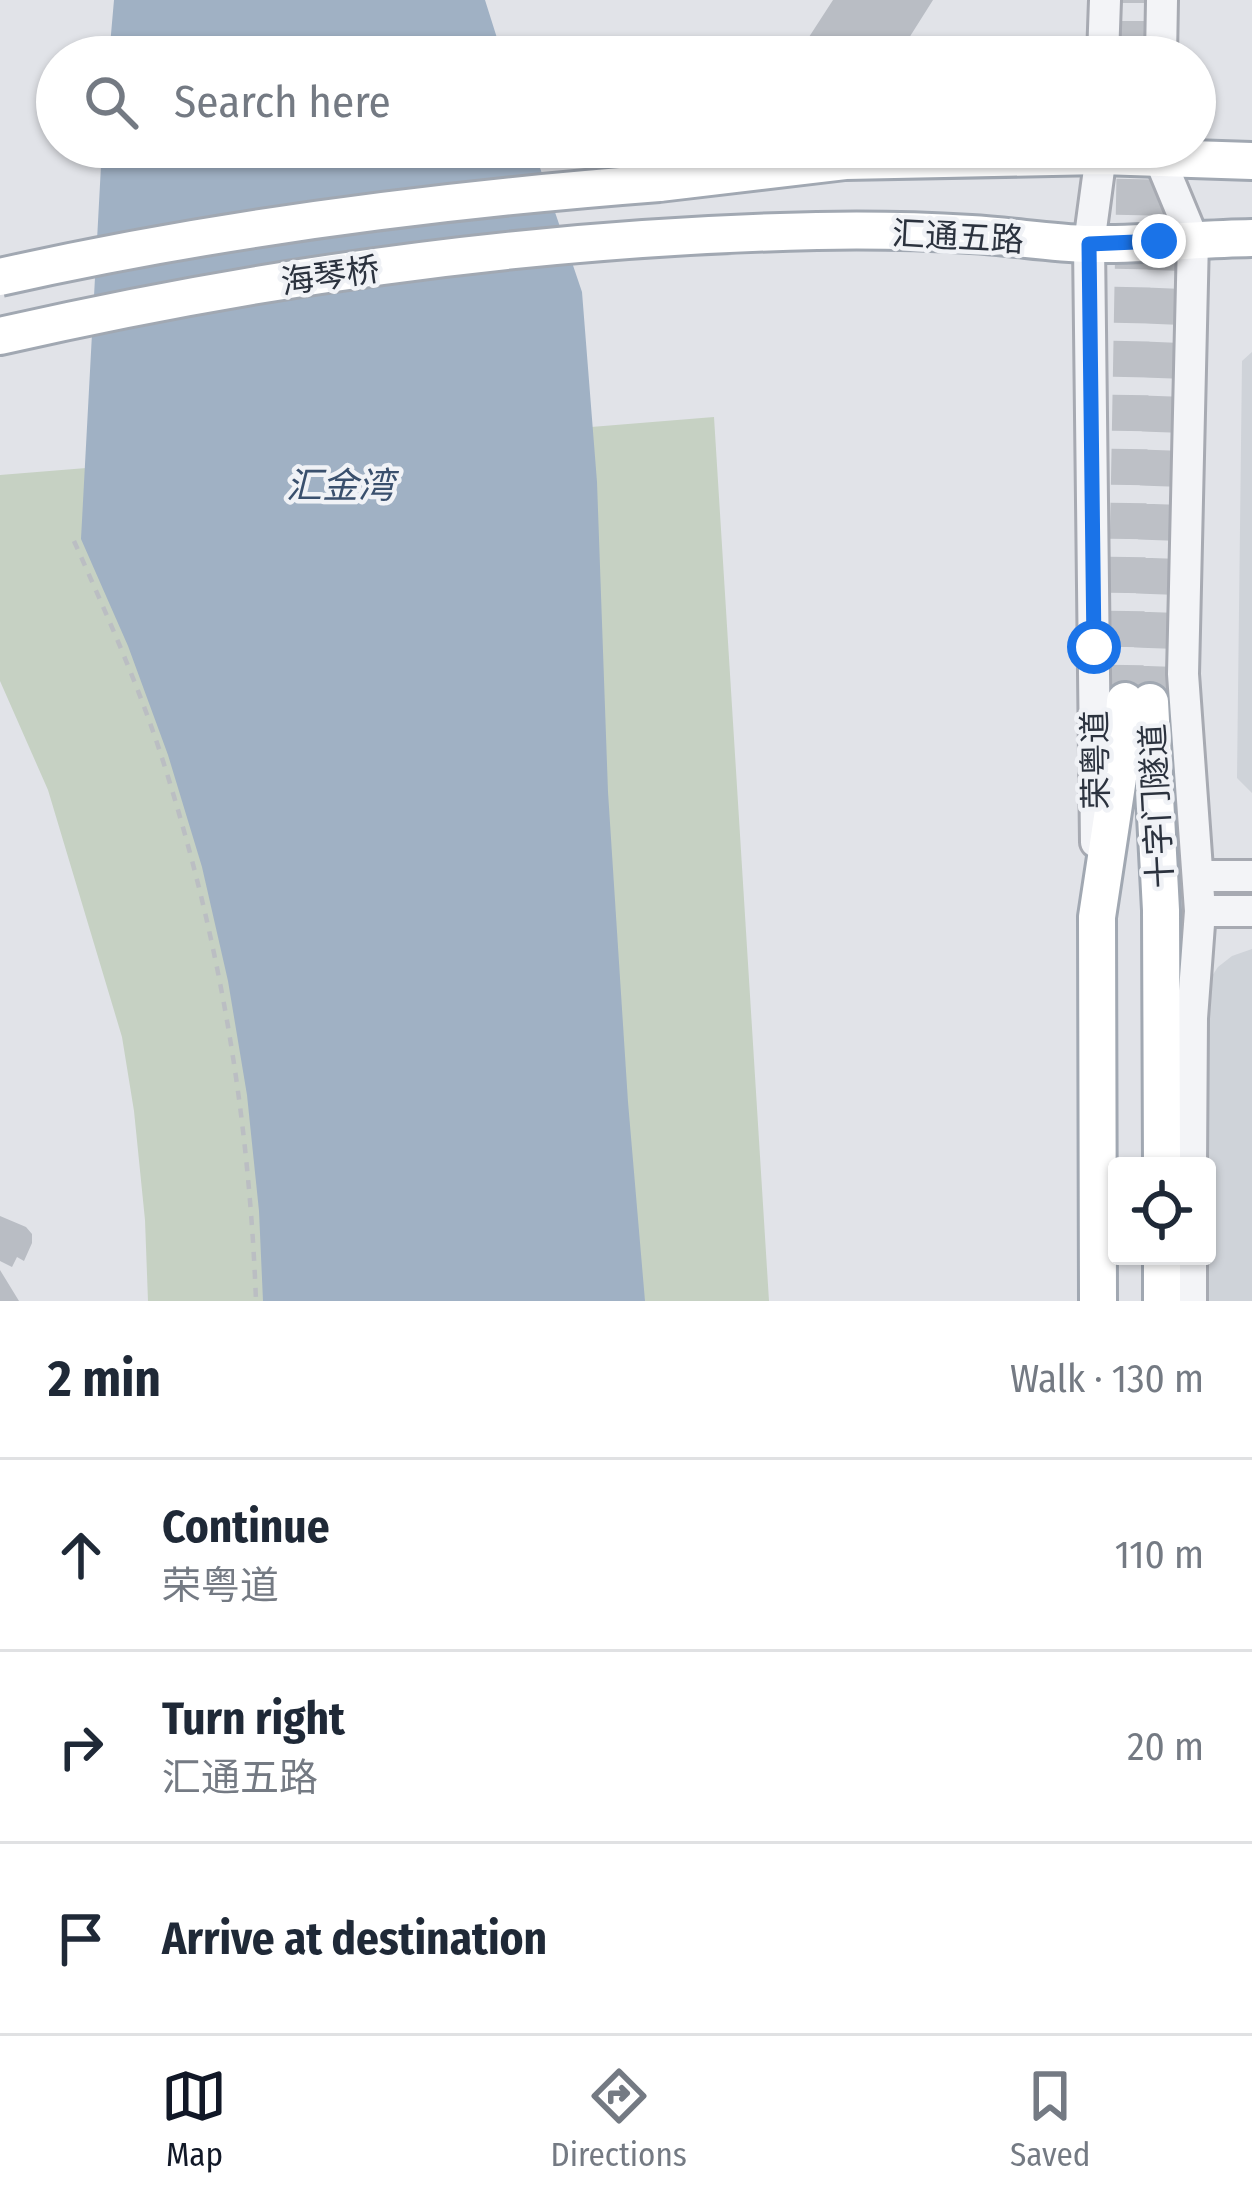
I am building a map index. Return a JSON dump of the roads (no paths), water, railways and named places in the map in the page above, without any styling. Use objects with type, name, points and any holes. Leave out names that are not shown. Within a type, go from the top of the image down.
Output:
[{"type":"main road","points":[[1216,157],[1252,160]]},
{"type":"main road","name":"海琴桥","points":[[0,277],[310,220],[786,168]]},
{"type":"main road","name":"汇通五路","points":[[663,239],[818,231],[968,234],[1089,244],[1252,238]]},
{"type":"main road","name":"海琴桥","points":[[0,336],[298,279],[663,239]]},
{"type":"main road","name":"十字门隧道","points":[[1097,917],[1121,758],[1138,702],[1161,910],[1162,1157]]},
{"type":"main road","name":"荣粤道","points":[[1097,917],[1098,1301]]},
{"type":"main road","points":[[1162,1265],[1162,1301]]},
{"type":"street","points":[[1104,36],[1105,0]]},
{"type":"street","points":[[1161,36],[1162,0]]},
{"type":"street","name":"荣粤道","points":[[1097,917],[1089,244],[1099,168]]},
{"type":"street","points":[[1165,168],[1193,239],[1183,674],[1200,911],[1192,1018],[1191,1157]]},
{"type":"street","points":[[1198,876],[1252,876]]},
{"type":"street","points":[[1200,911],[1252,911]]},
{"type":"street","points":[[1191,1265],[1191,1301]]},
{"type":"water","points":[[114,0],[485,0],[496,36],[111,36]]},
{"type":"water","name":"汇金湾","points":[[101,168],[540,168],[582,292],[597,482],[608,792],[645,1301],[263,1301],[247,1095],[202,867],[128,646],[81,539]]},
{"type":"tunnel","points":[[1136,0],[1136,36]]},
{"type":"tunnel","points":[[1125,701],[1135,168]]},
{"type":"tunnel","points":[[1150,702],[1169,172]]}]
